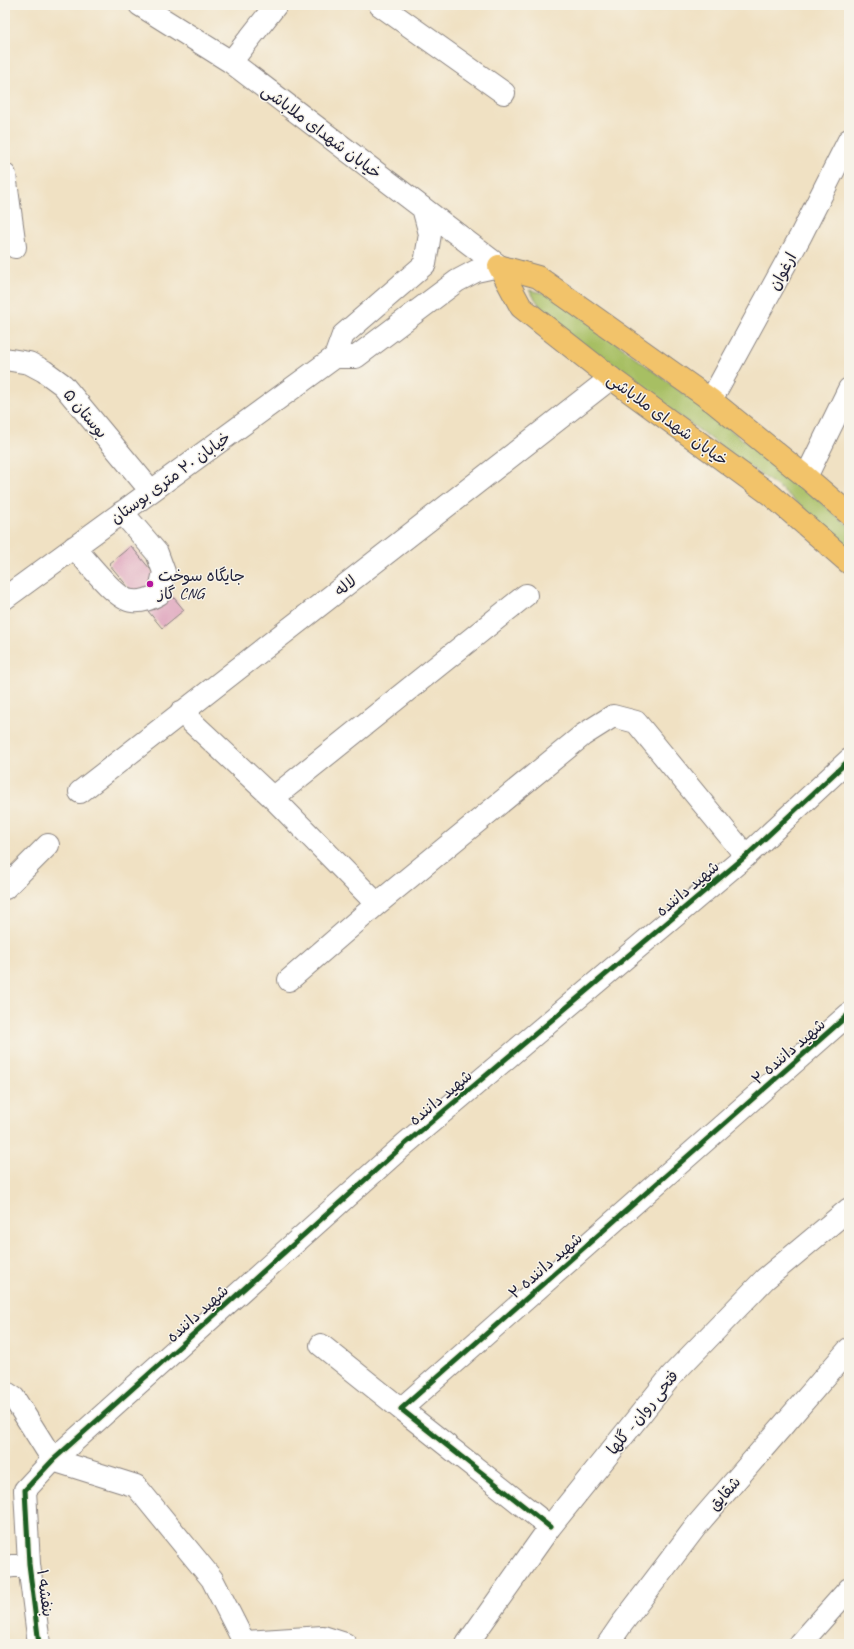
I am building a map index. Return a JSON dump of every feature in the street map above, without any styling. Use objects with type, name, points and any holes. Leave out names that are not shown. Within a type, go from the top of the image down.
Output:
[{"type":"main road","name":"خیابان شهدای ملاباشی","points":[[499,266],[538,276],[711,400],[849,514]]},
{"type":"main road","name":"خیابان شهدای ملاباشی","points":[[499,266],[521,307],[611,378],[771,495],[849,563]]},
{"type":"street","name":"خیابان شهدای ملاباشی","points":[[140,5],[231,62],[499,266]]},
{"type":"street","points":[[231,62],[276,5]]},
{"type":"street","points":[[380,5],[504,93]]},
{"type":"street","name":"ارغوان","points":[[711,400],[800,237],[849,140]]},
{"type":"street","points":[[5,176],[15,247]]},
{"type":"street","points":[[423,208],[430,234],[425,264],[343,335],[336,357],[356,357],[458,281],[476,271],[499,266]]},
{"type":"street","name":"خیابان ۲۰ متری بوستان","points":[[5,598],[336,357]]},
{"type":"street","name":"بوستان ۵","points":[[5,359],[29,363],[44,371],[63,385],[151,491]]},
{"type":"street","name":"لاله","points":[[80,792],[611,378]]},
{"type":"street","points":[[806,477],[849,389]]},
{"type":"street","points":[[74,547],[114,592],[131,601],[148,600],[159,594],[164,572],[157,553],[122,512]]},
{"type":"street","points":[[273,798],[526,595]]},
{"type":"street","points":[[181,712],[273,798],[377,904]]},
{"type":"street","points":[[288,980],[377,904],[583,735],[613,716],[636,722],[746,856]]},
{"type":"street","name":"شهید داننده","points":[[53,1460],[405,1144],[746,856],[849,760]]},
{"type":"street","points":[[5,888],[48,844]]},
{"type":"street","name":"شهید داننده ۲","points":[[401,1409],[849,1014]]},
{"type":"street","name":"فتحی روان - گلها","points":[[467,1644],[550,1527],[672,1374],[765,1279],[849,1209]]},
{"type":"street","points":[[321,1345],[550,1527]]},
{"type":"street","name":"شقایق","points":[[608,1644],[697,1525],[849,1349]]},
{"type":"street","points":[[5,1392],[14,1398],[53,1460],[136,1486],[212,1579],[245,1643],[323,1637],[345,1644]]},
{"type":"street","name":"بنفشه ۱","points":[[39,1644],[29,1564],[25,1490],[53,1460]]},
{"type":"street","points":[[5,1567],[29,1564]]},
{"type":"street","points":[[800,1644],[849,1589]]},
{"type":"green space","points":[[529,290],[552,295],[776,466],[849,526],[849,548],[785,492],[617,371],[549,319]]},
{"type":"building","points":[[131,546],[184,610],[162,628],[109,564]]},
{"type":"cycle path","points":[[39,1644],[29,1564],[25,1490],[53,1460],[405,1144],[746,856],[849,760]]},
{"type":"cycle path","points":[[550,1527],[401,1409],[849,1014]]},
{"type":"place","name":"جایگاه سوخت گاز CNG","points":[[150,584]]}]
